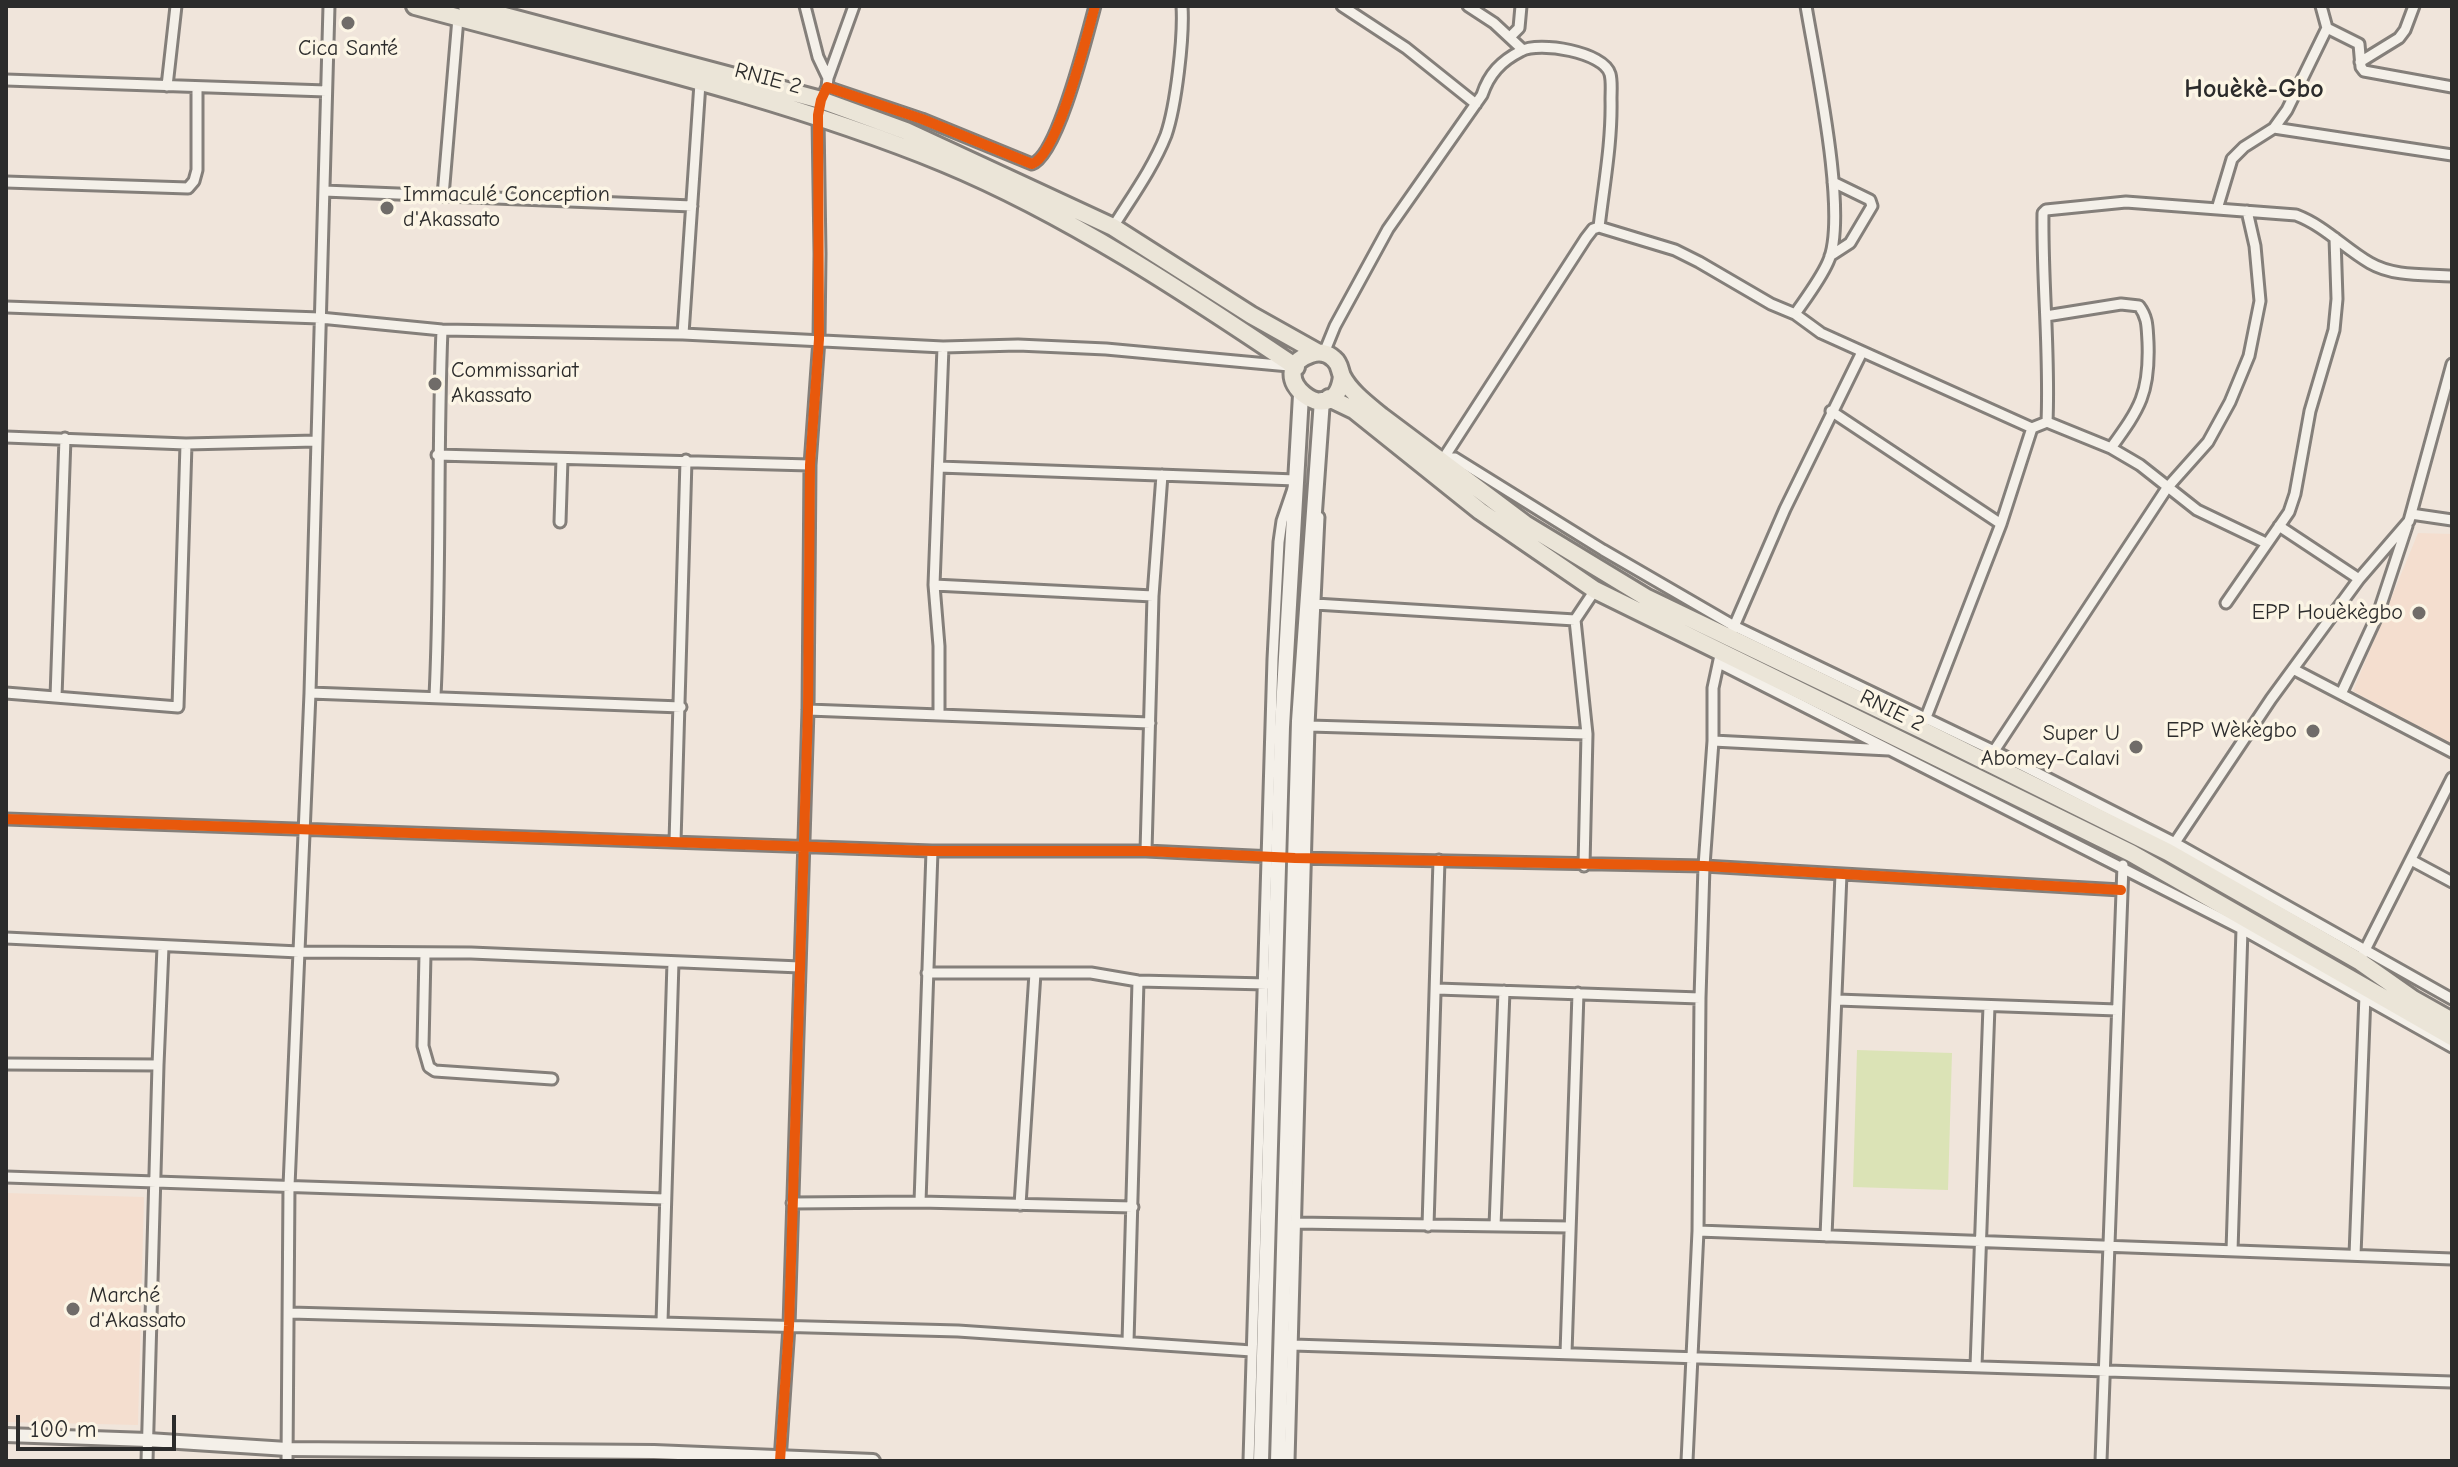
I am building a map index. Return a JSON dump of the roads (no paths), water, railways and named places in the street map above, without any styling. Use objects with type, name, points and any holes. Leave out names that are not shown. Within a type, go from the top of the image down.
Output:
[{"type":"highway","name":"RNIE 2","points":[[415,6],[463,12],[824,95],[1113,227],[1239,307],[1333,358],[1340,366],[1342,376],[1361,400],[1441,457],[1525,524],[1599,570],[1726,644],[2126,860],[2365,994],[2452,1037]]},
{"type":"highway","name":"RNIE 2","points":[[463,12],[700,83],[824,95],[946,164],[1042,211],[1199,302],[1296,367]]},
{"type":"highway","points":[[1301,395],[1294,382],[1296,367],[1301,359],[1321,353]]},
{"type":"highway","points":[[1326,399],[1339,389],[1342,376]]},
{"type":"highway","name":"RNIE 2","points":[[1301,395],[1315,401],[1326,399],[1354,410],[1480,511],[1595,590],[1924,724],[2172,848],[2362,955],[2413,999],[2452,1021]]},
{"type":"main road","points":[[1261,1461],[1269,984],[1301,395]]},
{"type":"main road","points":[[1278,1461],[1300,858],[1299,721],[1315,481],[1326,399]]},
{"type":"street","points":[[167,86],[176,6]]},
{"type":"street","points":[[287,1455],[289,1186],[310,693],[329,6]]},
{"type":"street","points":[[780,1459],[789,1326],[808,710],[810,465],[819,339],[824,95],[805,6]]},
{"type":"street","points":[[824,95],[854,6]]},
{"type":"street","points":[[824,95],[896,109],[1032,164],[1039,162],[1061,117],[1095,6]]},
{"type":"street","points":[[1113,227],[1155,159],[1166,134],[1180,53],[1182,6]]},
{"type":"street","points":[[1342,6],[1406,48],[1476,104]]},
{"type":"street","points":[[1468,6],[1523,50]]},
{"type":"street","points":[[1510,37],[1519,28],[1521,6]]},
{"type":"street","points":[[1795,314],[1830,256],[1833,232],[1833,182],[1806,6]]},
{"type":"street","points":[[2217,209],[2232,159],[2244,147],[2274,128],[2287,110],[2327,28],[2321,6]]},
{"type":"street","points":[[2360,62],[2399,38],[2414,6]]},
{"type":"street","points":[[443,196],[463,12]]},
{"type":"street","points":[[2327,28],[2359,44],[2364,71],[2452,87]]},
{"type":"street","points":[[1321,353],[1388,229],[1476,104],[1491,73],[1523,50],[1548,47],[1582,54],[1605,66],[1610,74],[1610,132],[1599,227],[1586,238],[1441,457]]},
{"type":"street","points":[[6,80],[326,91]]},
{"type":"street","points":[[683,334],[700,83]]},
{"type":"street","points":[[6,182],[188,188],[197,170],[197,87]]},
{"type":"street","points":[[2274,128],[2452,155]]},
{"type":"street","points":[[1830,256],[1850,243],[1872,206],[1870,200],[1833,182]]},
{"type":"street","points":[[324,191],[692,206]]},
{"type":"street","points":[[2047,422],[2049,377],[2043,240],[2043,213],[2046,210],[2126,202],[2296,215],[2316,222],[2371,264],[2386,270],[2452,276]]},
{"type":"street","points":[[1994,751],[2167,488],[2208,442],[2230,402],[2249,356],[2260,301],[2255,246],[2247,211]]},
{"type":"street","points":[[1599,227],[1675,250],[1771,304],[1795,314],[1821,333],[2032,428],[2047,422],[2111,448],[2140,465],[2197,510],[2266,543]]},
{"type":"street","points":[[2226,603],[2289,512],[2295,494],[2310,411],[2334,330],[2337,299],[2335,238]]},
{"type":"street","points":[[2046,316],[2121,304],[2139,306],[2147,316],[2147,386],[2137,412],[2111,448]]},
{"type":"street","points":[[6,307],[320,318],[442,330],[683,334],[943,347],[1018,345],[1106,349],[1296,367]]},
{"type":"street","points":[[435,696],[439,620],[437,455],[442,330]]},
{"type":"street","points":[[939,713],[939,646],[934,585],[943,347]]},
{"type":"street","points":[[1687,1461],[1698,1231],[1700,998],[1704,866],[1713,741],[1713,680],[1726,644],[1831,411],[1862,352]]},
{"type":"street","points":[[2341,694],[2378,614],[2410,518],[2452,364]]},
{"type":"street","points":[[1831,411],[2001,524]]},
{"type":"street","points":[[2032,428],[2001,524],[1924,724],[1994,751],[2172,848],[2231,755],[2293,669],[2359,579],[2410,518]]},
{"type":"street","points":[[6,437],[186,444],[316,441]]},
{"type":"street","points":[[56,697],[65,438]]},
{"type":"street","points":[[6,693],[178,707],[186,444]]},
{"type":"street","points":[[437,455],[810,465]]},
{"type":"street","points":[[560,522],[562,459]]},
{"type":"street","points":[[675,842],[686,460]]},
{"type":"street","points":[[939,467],[1296,480]]},
{"type":"street","points":[[1146,851],[1153,596],[1162,475]]},
{"type":"street","points":[[1289,1461],[1300,858],[1320,529],[1315,481]]},
{"type":"street","points":[[2410,518],[2452,520]]},
{"type":"street","points":[[2279,526],[2359,579]]},
{"type":"street","points":[[934,585],[1153,596]]},
{"type":"street","points":[[1584,866],[1587,734],[1575,620],[1595,590]]},
{"type":"street","points":[[1315,604],[1575,620]]},
{"type":"street","points":[[1726,644],[1721,664],[1893,750],[2126,860],[2242,929],[2365,994],[2452,1047]]},
{"type":"street","points":[[2293,669],[2452,752]]},
{"type":"street","points":[[310,693],[681,707]]},
{"type":"street","points":[[808,710],[1150,723]]},
{"type":"street","points":[[1309,726],[1587,734]]},
{"type":"street","points":[[1713,741],[1893,750]]},
{"type":"street","points":[[2452,778],[2362,955],[2452,999]]},
{"type":"street","points":[[6,819],[932,851],[1146,851],[1584,866],[1704,866],[2121,890]]},
{"type":"street","points":[[920,1202],[932,851]]},
{"type":"street","points":[[1428,1226],[1439,860]]},
{"type":"street","points":[[2101,1461],[2121,890],[2126,860]]},
{"type":"street","points":[[2411,860],[2452,882]]},
{"type":"street","points":[[1826,1236],[1841,874]]},
{"type":"street","points":[[2232,1251],[2242,929]]},
{"type":"street","points":[[6,938],[299,952],[800,967]]},
{"type":"street","points":[[147,1461],[163,947]]},
{"type":"street","points":[[425,954],[423,1046],[429,1067],[435,1071],[552,1079]]},
{"type":"street","points":[[662,1322],[673,962]]},
{"type":"street","points":[[927,973],[1091,973],[1138,981],[1269,984],[1249,1461]]},
{"type":"street","points":[[1020,1205],[1035,973]]},
{"type":"street","points":[[1128,1342],[1138,981]]},
{"type":"street","points":[[1437,989],[1700,998]]},
{"type":"street","points":[[1495,1226],[1504,991]]},
{"type":"street","points":[[1566,1353],[1578,993]]},
{"type":"street","points":[[2355,1255],[2365,994]]},
{"type":"street","points":[[1837,1000],[2117,1010]]},
{"type":"street","points":[[1976,1366],[1989,1006]]},
{"type":"street","points":[[6,1064],[158,1065]]},
{"type":"street","points":[[6,1177],[665,1199]]},
{"type":"street","points":[[792,1203],[920,1202],[1133,1207]]},
{"type":"street","points":[[1295,1223],[1570,1227]]},
{"type":"street","points":[[1698,1231],[2452,1259]]},
{"type":"street","points":[[290,1313],[958,1331],[1252,1351]]},
{"type":"street","points":[[1293,1345],[2452,1382]]},
{"type":"street","points":[[6,1435],[148,1440],[287,1455],[873,1461]]},
{"type":"place","name":"Cica Santé","points":[[348,23]]},
{"type":"place","name":"Immaculé Conception d'Akassato","points":[[387,208]]},
{"type":"place","name":"Commissariat Akassato","points":[[435,384]]},
{"type":"place","name":"EPP Houèkègbo","points":[[2419,613]]},
{"type":"place","name":"EPP Wèkègbo","points":[[2313,731]]},
{"type":"place","name":"Super U Abomey-Calavi","points":[[2136,747]]},
{"type":"place","name":"Marché d'Akassato","points":[[73,1309]]},
{"type":"district","name":"Houèkè-Gbo","points":[[2254,90]]}]
